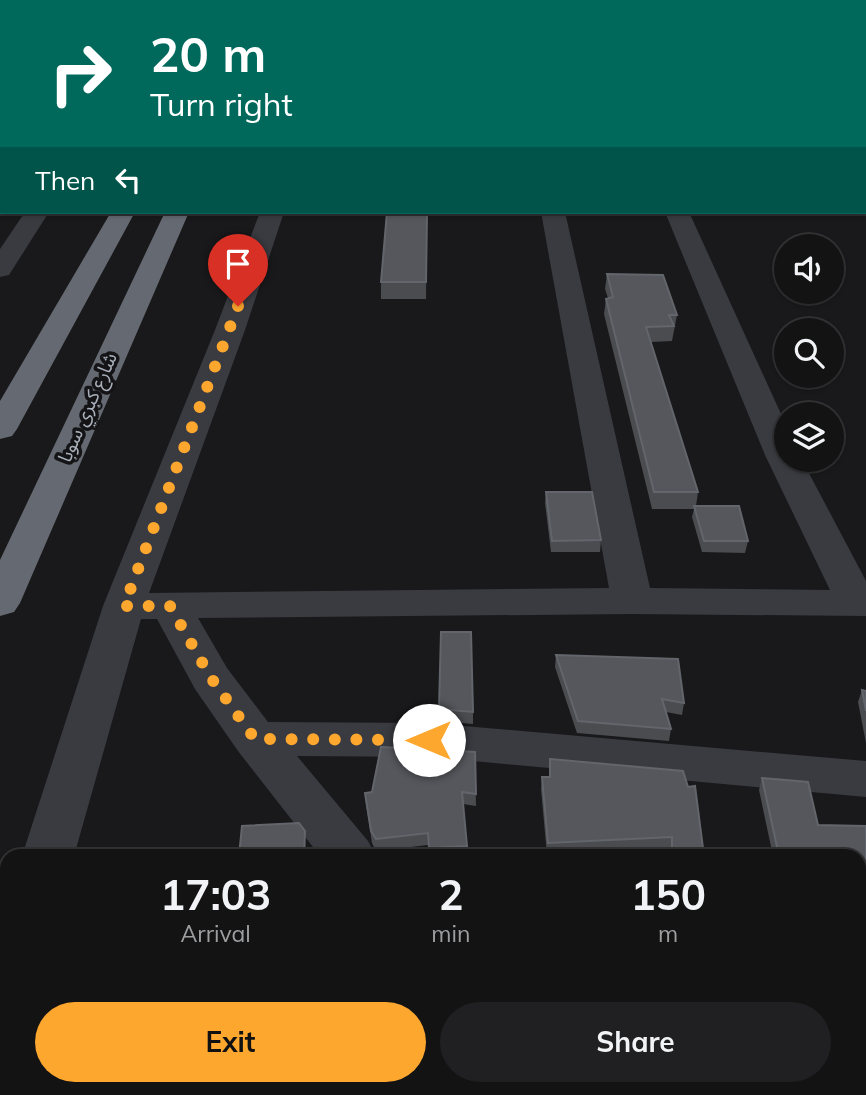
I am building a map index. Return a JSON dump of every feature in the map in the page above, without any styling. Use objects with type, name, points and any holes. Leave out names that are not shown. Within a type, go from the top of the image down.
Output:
[{"type":"highway","points":[[0,429],[122,214]]},
{"type":"highway","name":"شارع كبري سوبا","points":[[0,603],[176,214]]},
{"type":"street","points":[[0,270],[36,214]]},
{"type":"street","points":[[50,849],[124,606],[230,330],[271,214]]},
{"type":"street","points":[[553,214],[632,601]]},
{"type":"street","points":[[124,606],[632,601],[862,603],[782,454],[678,214]]},
{"type":"street","points":[[170,606],[211,678],[255,739],[344,849]]},
{"type":"street","points":[[255,739],[429,740],[866,779]]},
{"type":"building","points":[[387,214],[427,214],[426,282],[381,282]]},
{"type":"building","points":[[607,274],[663,275],[677,315],[669,315],[674,326],[646,327],[698,492],[654,492],[606,299],[613,297]]},
{"type":"building","points":[[546,492],[592,492],[601,540],[552,541]]},
{"type":"building","points":[[694,506],[739,506],[748,541],[704,541]]},
{"type":"building","points":[[441,632],[471,632],[473,712],[439,709]]},
{"type":"building","points":[[556,655],[678,659],[684,703],[662,699],[671,729],[578,721]]},
{"type":"building","points":[[862,690],[866,691],[866,711]]},
{"type":"building","points":[[381,747],[475,752],[476,794],[462,792],[467,846],[429,848],[428,833],[376,839],[371,831],[365,793],[372,792]]},
{"type":"building","points":[[550,759],[683,771],[688,787],[695,786],[703,849],[672,849],[672,837],[548,843],[542,777],[550,777]]},
{"type":"building","points":[[762,778],[808,782],[818,825],[866,826],[866,849],[777,849]]},
{"type":"building","points":[[299,823],[305,831],[304,849],[240,849],[242,826]]},
{"type":"route","points":[[238,306],[124,606],[170,606],[211,678],[255,739],[429,740]]}]
